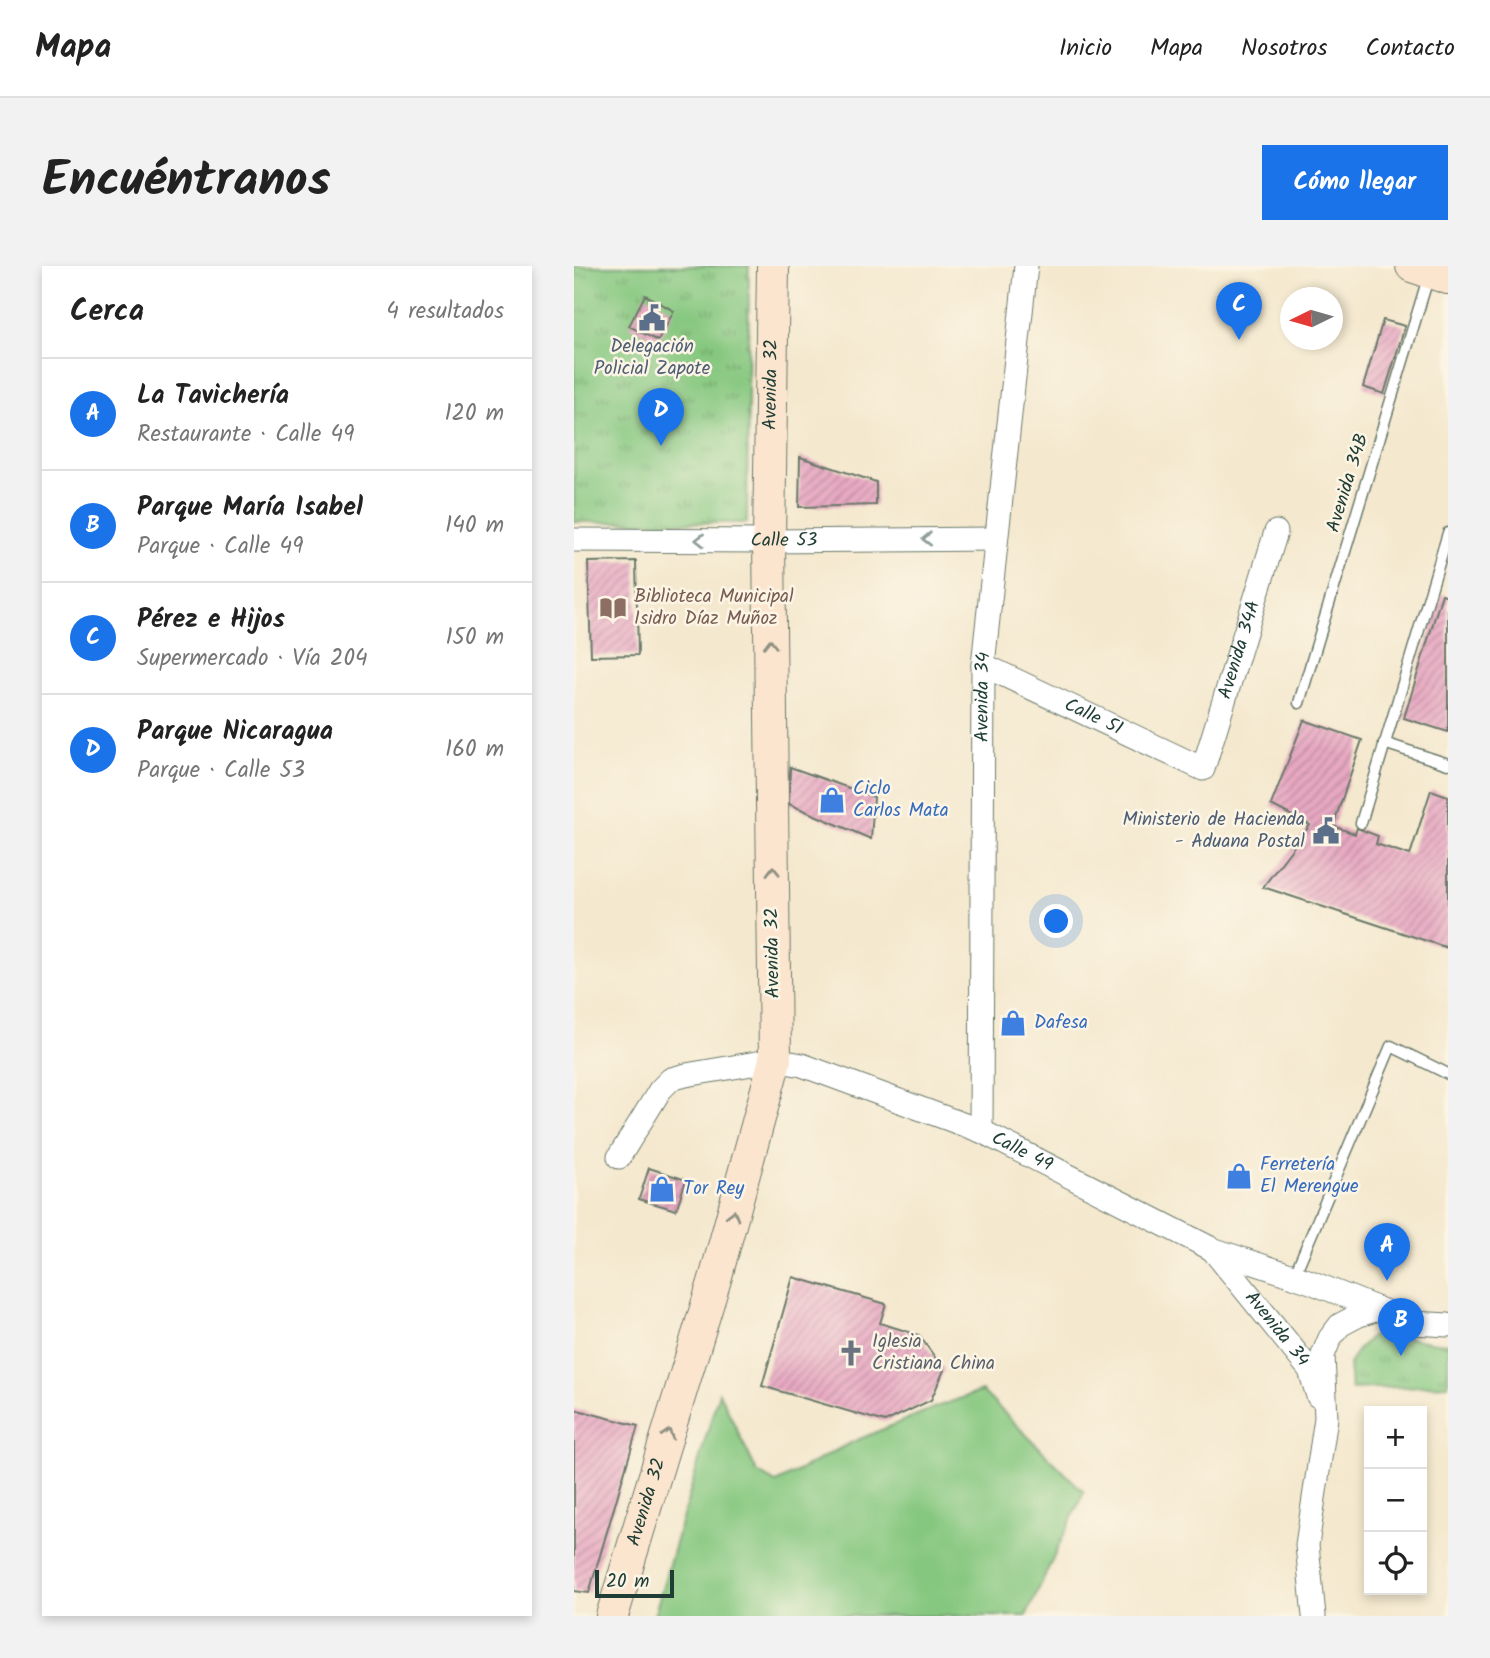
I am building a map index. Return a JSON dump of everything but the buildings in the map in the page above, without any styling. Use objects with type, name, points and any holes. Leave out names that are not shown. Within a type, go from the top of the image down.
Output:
[{"type":"main road","name":"Avenida 32","points":[[612,1616],[716,1276],[775,1060],[769,541],[773,266]]},
{"type":"street","name":"Avenida 34","points":[[981,1131],[983,665],[1026,266]]},
{"type":"street","name":"Avenida 34A","points":[[1203,769],[1276,532]]},
{"type":"street","name":"Calle 53","points":[[574,540],[996,539]]},
{"type":"street","name":"Calle 51","points":[[983,665],[1203,769]]},
{"type":"street","name":"Calle 49","points":[[619,1157],[660,1090],[671,1079],[775,1060],[802,1065],[981,1131],[1212,1249],[1294,1276],[1414,1323],[1448,1325]]},
{"type":"street","name":"Avenida 34","points":[[1212,1249],[1310,1370],[1326,1418]]},
{"type":"street","name":"Avenida 34","points":[[1314,1616],[1307,1545],[1326,1418],[1323,1355],[1329,1338],[1340,1325],[1378,1309]]},
{"type":"lane","name":"Avenida 34B","points":[[1299,703],[1430,272]]},
{"type":"lane","points":[[1361,823],[1448,533]]},
{"type":"lane","points":[[1384,743],[1448,764]]},
{"type":"lane","points":[[1294,1276],[1391,1046],[1448,1074]]},
{"type":"green space","points":[[574,266],[749,266],[747,523],[574,522]]},
{"type":"green space","points":[[1375,1334],[1448,1344],[1448,1385],[1351,1389],[1349,1364],[1359,1348]]},
{"type":"green space","points":[[982,1391],[1084,1492],[1026,1616],[654,1616],[719,1392],[757,1472],[776,1483],[848,1444]]},
{"type":"place","name":"Delegación Policial Zapote","points":[[652,318]]},
{"type":"place","name":"Pérez e Hijos","points":[[1239,340]]},
{"type":"place","name":"Parque Nicaragua","points":[[661,446]]},
{"type":"place","name":"Biblioteca Municipal Isidro Díaz Muñoz","points":[[613,608]]},
{"type":"place","name":"Ciclo Carlos Mata","points":[[832,800]]},
{"type":"place","name":"Ministerio de Hacienda - Aduana Postal","points":[[1326,831]]},
{"type":"place","name":"Dafesa","points":[[1013,1023]]},
{"type":"place","name":"Ferretería El Merengue","points":[[1239,1176]]},
{"type":"place","name":"Tor Rey","points":[[662,1189]]},
{"type":"place","name":"La Tavichería","points":[[1387,1281]]},
{"type":"place","name":"Iglesia Cristiana China","points":[[851,1353]]},
{"type":"place","name":"Parque María Isabel","points":[[1401,1356]]}]
